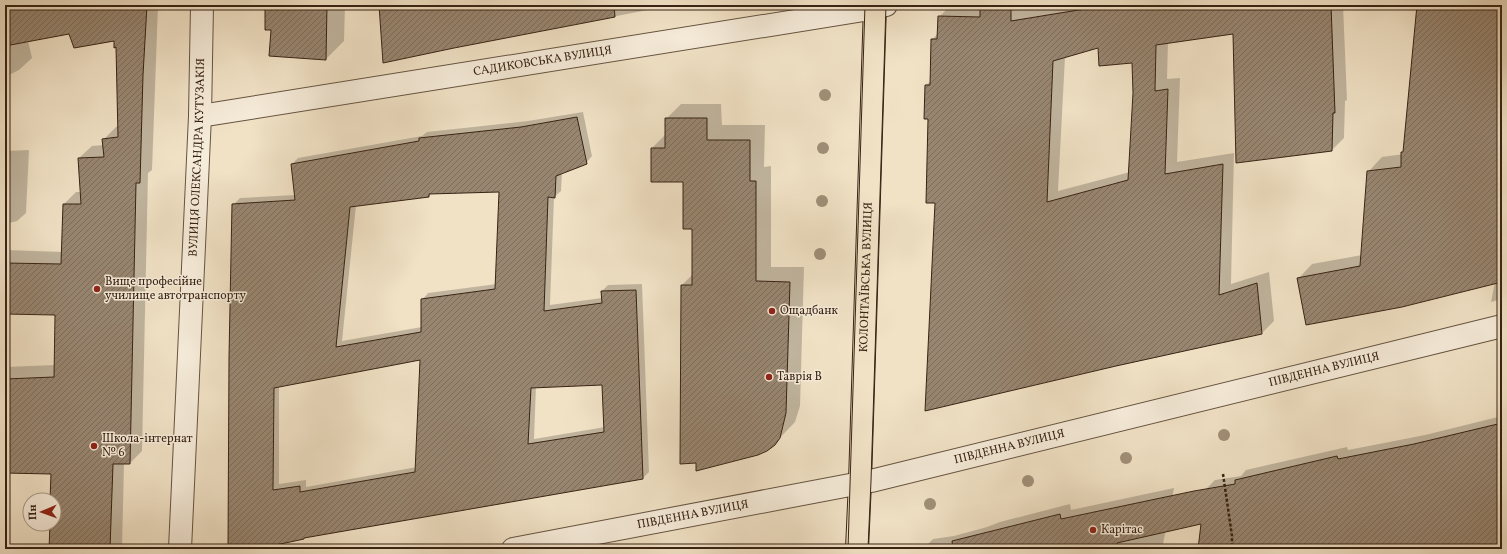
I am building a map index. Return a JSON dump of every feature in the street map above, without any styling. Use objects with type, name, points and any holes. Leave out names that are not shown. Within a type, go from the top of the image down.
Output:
[{"type":"main road","name":"КОЛОНТАЇВСЬКА ВУЛИЦЯ","points":[[857,549],[878,6]]},
{"type":"street","name":"ВУЛИЦЯ ОЛЕКСАНДРА КУТУЗАКІЯ","points":[[180,549],[200,116],[202,5]]},
{"type":"street","name":"САДИКОВСЬКА ВУЛИЦЯ","points":[[200,116],[864,10],[878,6]]},
{"type":"street","name":"ПІВДЕННА ВУЛИЦЯ","points":[[512,549],[860,482],[1502,326]]},
{"type":"path","points":[[1223,474],[1232,536],[1232,549]]},
{"type":"building","points":[[5,5],[147,5],[143,75],[140,183],[136,183],[130,464],[113,464],[110,549],[49,549],[50,532],[62,532],[62,492],[50,492],[51,474],[5,473],[5,379],[54,377],[55,315],[5,314],[5,263],[61,264],[63,204],[81,204],[78,158],[104,157],[102,139],[118,137],[116,47],[114,48],[114,41],[74,48],[69,34],[5,46]]},
{"type":"building","points":[[265,5],[327,5],[326,60],[269,56],[271,30],[265,30]]},
{"type":"building","points":[[379,5],[614,5],[615,17],[383,63]]},
{"type":"building","points":[[1097,5],[1331,5],[1335,113],[1333,113],[1332,151],[1236,163],[1233,34],[1156,45],[1155,91],[1168,89],[1165,174],[1223,164],[1219,295],[1257,283],[1262,334],[1116,366],[925,411],[935,203],[926,203],[928,119],[924,119],[925,85],[930,85],[931,39],[937,39],[938,16],[980,17],[980,6],[1011,7],[1011,21],[1097,7]],"holes":[[[1098,48],[1099,66],[1132,63],[1133,93],[1128,180],[1047,202],[1053,61]]]},
{"type":"building","points":[[1417,5],[1502,5],[1502,109],[1499,143],[1502,143],[1502,282],[1402,307],[1306,325],[1297,278],[1360,266],[1367,171],[1401,167],[1401,152],[1403,152]]},
{"type":"building","points":[[577,117],[587,164],[556,176],[555,198],[548,197],[544,311],[602,303],[601,291],[636,290],[643,479],[304,538],[257,549],[228,549],[229,357],[232,204],[295,200],[291,164],[419,141],[419,138],[521,127]],"holes":[[[499,192],[495,289],[421,299],[421,332],[336,347],[350,207],[429,197],[429,194]],[[420,360],[415,472],[300,492],[300,486],[273,490],[274,388]],[[602,385],[604,432],[528,444],[531,388]]]},
{"type":"building","points":[[665,118],[707,118],[707,140],[750,140],[750,181],[756,181],[756,281],[790,282],[786,413],[780,438],[775,445],[758,455],[696,471],[696,463],[680,464],[681,285],[692,285],[692,229],[683,229],[683,182],[651,182],[651,148],[665,148]]},
{"type":"building","points":[[1502,423],[1502,549],[1198,549],[1201,524],[1117,543],[1118,549],[953,549],[952,541],[1060,514],[1061,519],[1194,491],[1235,484],[1235,480],[1337,456],[1338,459],[1414,444]]},
{"type":"tram line","points":[[848,549],[865,5]]},
{"type":"tram line","points":[[868,549],[886,5]]},
{"type":"place","name":"Вище професійне училище автотранспорту","points":[[97,289]]},
{"type":"place","name":"Ощадбанк","points":[[772,311]]},
{"type":"place","name":"Таврія В","points":[[769,377]]},
{"type":"place","name":"Школа-інтернат № 6","points":[[94,446]]},
{"type":"place","name":"Карітас","points":[[1093,530]]}]
